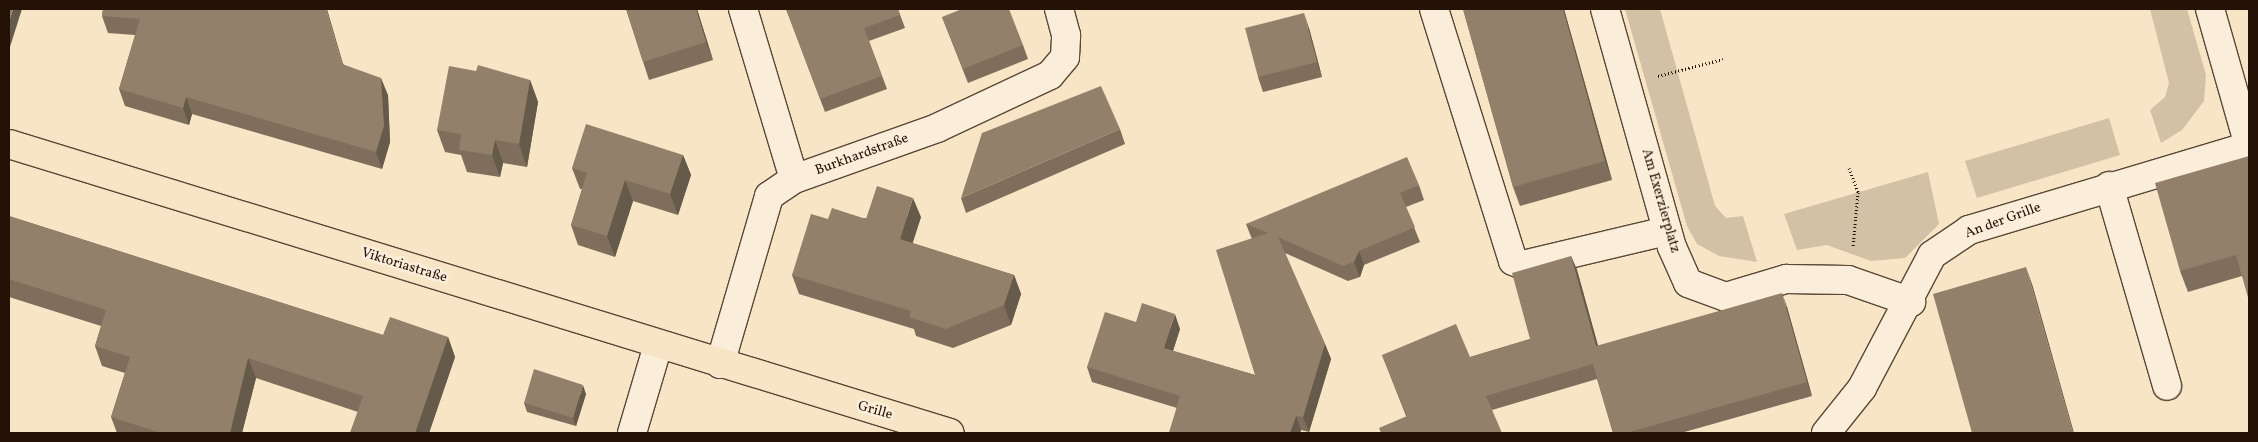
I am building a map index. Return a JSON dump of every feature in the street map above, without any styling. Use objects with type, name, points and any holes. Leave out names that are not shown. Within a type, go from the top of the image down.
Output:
[{"type":"main road","name":"Viktoriastraße","points":[[9,144],[799,389]]},
{"type":"main road","name":"Grille","points":[[799,389],[950,433]]},
{"type":"street","points":[[743,9],[794,179]]},
{"type":"street","name":"Burkhardstraße","points":[[720,364],[769,196],[794,179],[937,128],[1050,75],[1065,57],[1066,35],[1059,9]]},
{"type":"street","points":[[1434,9],[1513,261],[1523,265],[1667,230]]},
{"type":"street","name":"Am Exerzierplatz","points":[[1605,9],[1667,230],[1688,283],[1726,297],[1786,279],[1848,280],[1911,302]]},
{"type":"street","points":[[2210,9],[2249,146]]},
{"type":"street","name":"An der Grille","points":[[1826,433],[1862,388],[1911,302],[1932,255],[1969,230],[2109,186],[2249,146]]},
{"type":"street","points":[[2109,186],[2166,386]]},
{"type":"street","points":[[632,433],[658,345]]},
{"type":"path","points":[[1627,85],[1723,58]]},
{"type":"path","points":[[1848,280],[1858,192],[1849,168]]},
{"type":"shaded area","points":[[1625,9],[1660,9],[1715,206],[1726,218],[1743,216],[1757,262],[1719,256],[1697,244],[1687,226]]},
{"type":"shaded area","points":[[2150,9],[2187,9],[2206,75],[2204,101],[2182,130],[2161,143],[2150,110],[2165,97],[2169,83]]},
{"type":"shaded area","points":[[2109,118],[2120,155],[1977,198],[1965,161]]},
{"type":"shaded area","points":[[1928,172],[1939,224],[1905,258],[1871,261],[1827,245],[1797,250],[1784,214]]},
{"type":"building","points":[[9,9],[13,9],[9,22]]},
{"type":"building","points":[[103,9],[326,9],[342,64],[381,78],[384,126],[376,152],[186,97],[183,108],[119,89],[140,19],[102,16]]},
{"type":"building","points":[[626,9],[696,9],[706,42],[643,62]]},
{"type":"building","points":[[786,9],[898,9],[900,15],[864,28],[882,76],[820,99]]},
{"type":"building","points":[[962,9],[1009,9],[1023,45],[963,69],[942,17]]},
{"type":"building","points":[[1463,9],[1563,9],[1605,161],[1513,187]]},
{"type":"building","points":[[1304,13],[1317,62],[1258,77],[1245,28]]},
{"type":"building","points":[[478,65],[530,80],[519,144],[495,140],[492,155],[459,150],[461,134],[437,130],[449,66],[476,71]]},
{"type":"building","points":[[1101,86],[1120,129],[961,198],[982,133]]},
{"type":"building","points":[[586,124],[683,155],[670,194],[625,180],[607,236],[571,225],[587,173],[572,168]]},
{"type":"building","points":[[2249,156],[2249,301],[2236,255],[2180,271],[2155,183]]},
{"type":"building","points":[[1407,157],[1419,185],[1400,193],[1415,227],[1359,251],[1354,262],[1343,266],[1278,237],[1325,344],[1303,417],[1296,416],[1290,433],[1169,433],[1180,396],[1087,367],[1105,312],[1136,322],[1142,303],[1175,314],[1164,348],[1255,375],[1216,250],[1268,233],[1246,224]]},
{"type":"building","points":[[877,186],[913,198],[900,239],[1014,275],[1004,305],[946,329],[909,317],[911,311],[792,275],[811,214],[828,219],[832,208],[866,219]]},
{"type":"building","points":[[9,216],[383,335],[390,317],[448,337],[415,433],[350,433],[363,396],[248,358],[230,433],[161,433],[111,417],[130,357],[95,346],[106,310],[9,279]]},
{"type":"building","points":[[1571,256],[1596,346],[1782,293],[1807,382],[1626,433],[1613,433],[1593,364],[1486,396],[1502,433],[1381,433],[1379,428],[1407,416],[1382,355],[1456,324],[1470,357],[1530,339],[1512,273]]},
{"type":"building","points":[[2026,267],[2073,433],[1972,433],[1933,294]]},
{"type":"building","points":[[534,369],[583,385],[573,418],[524,403]]}]
